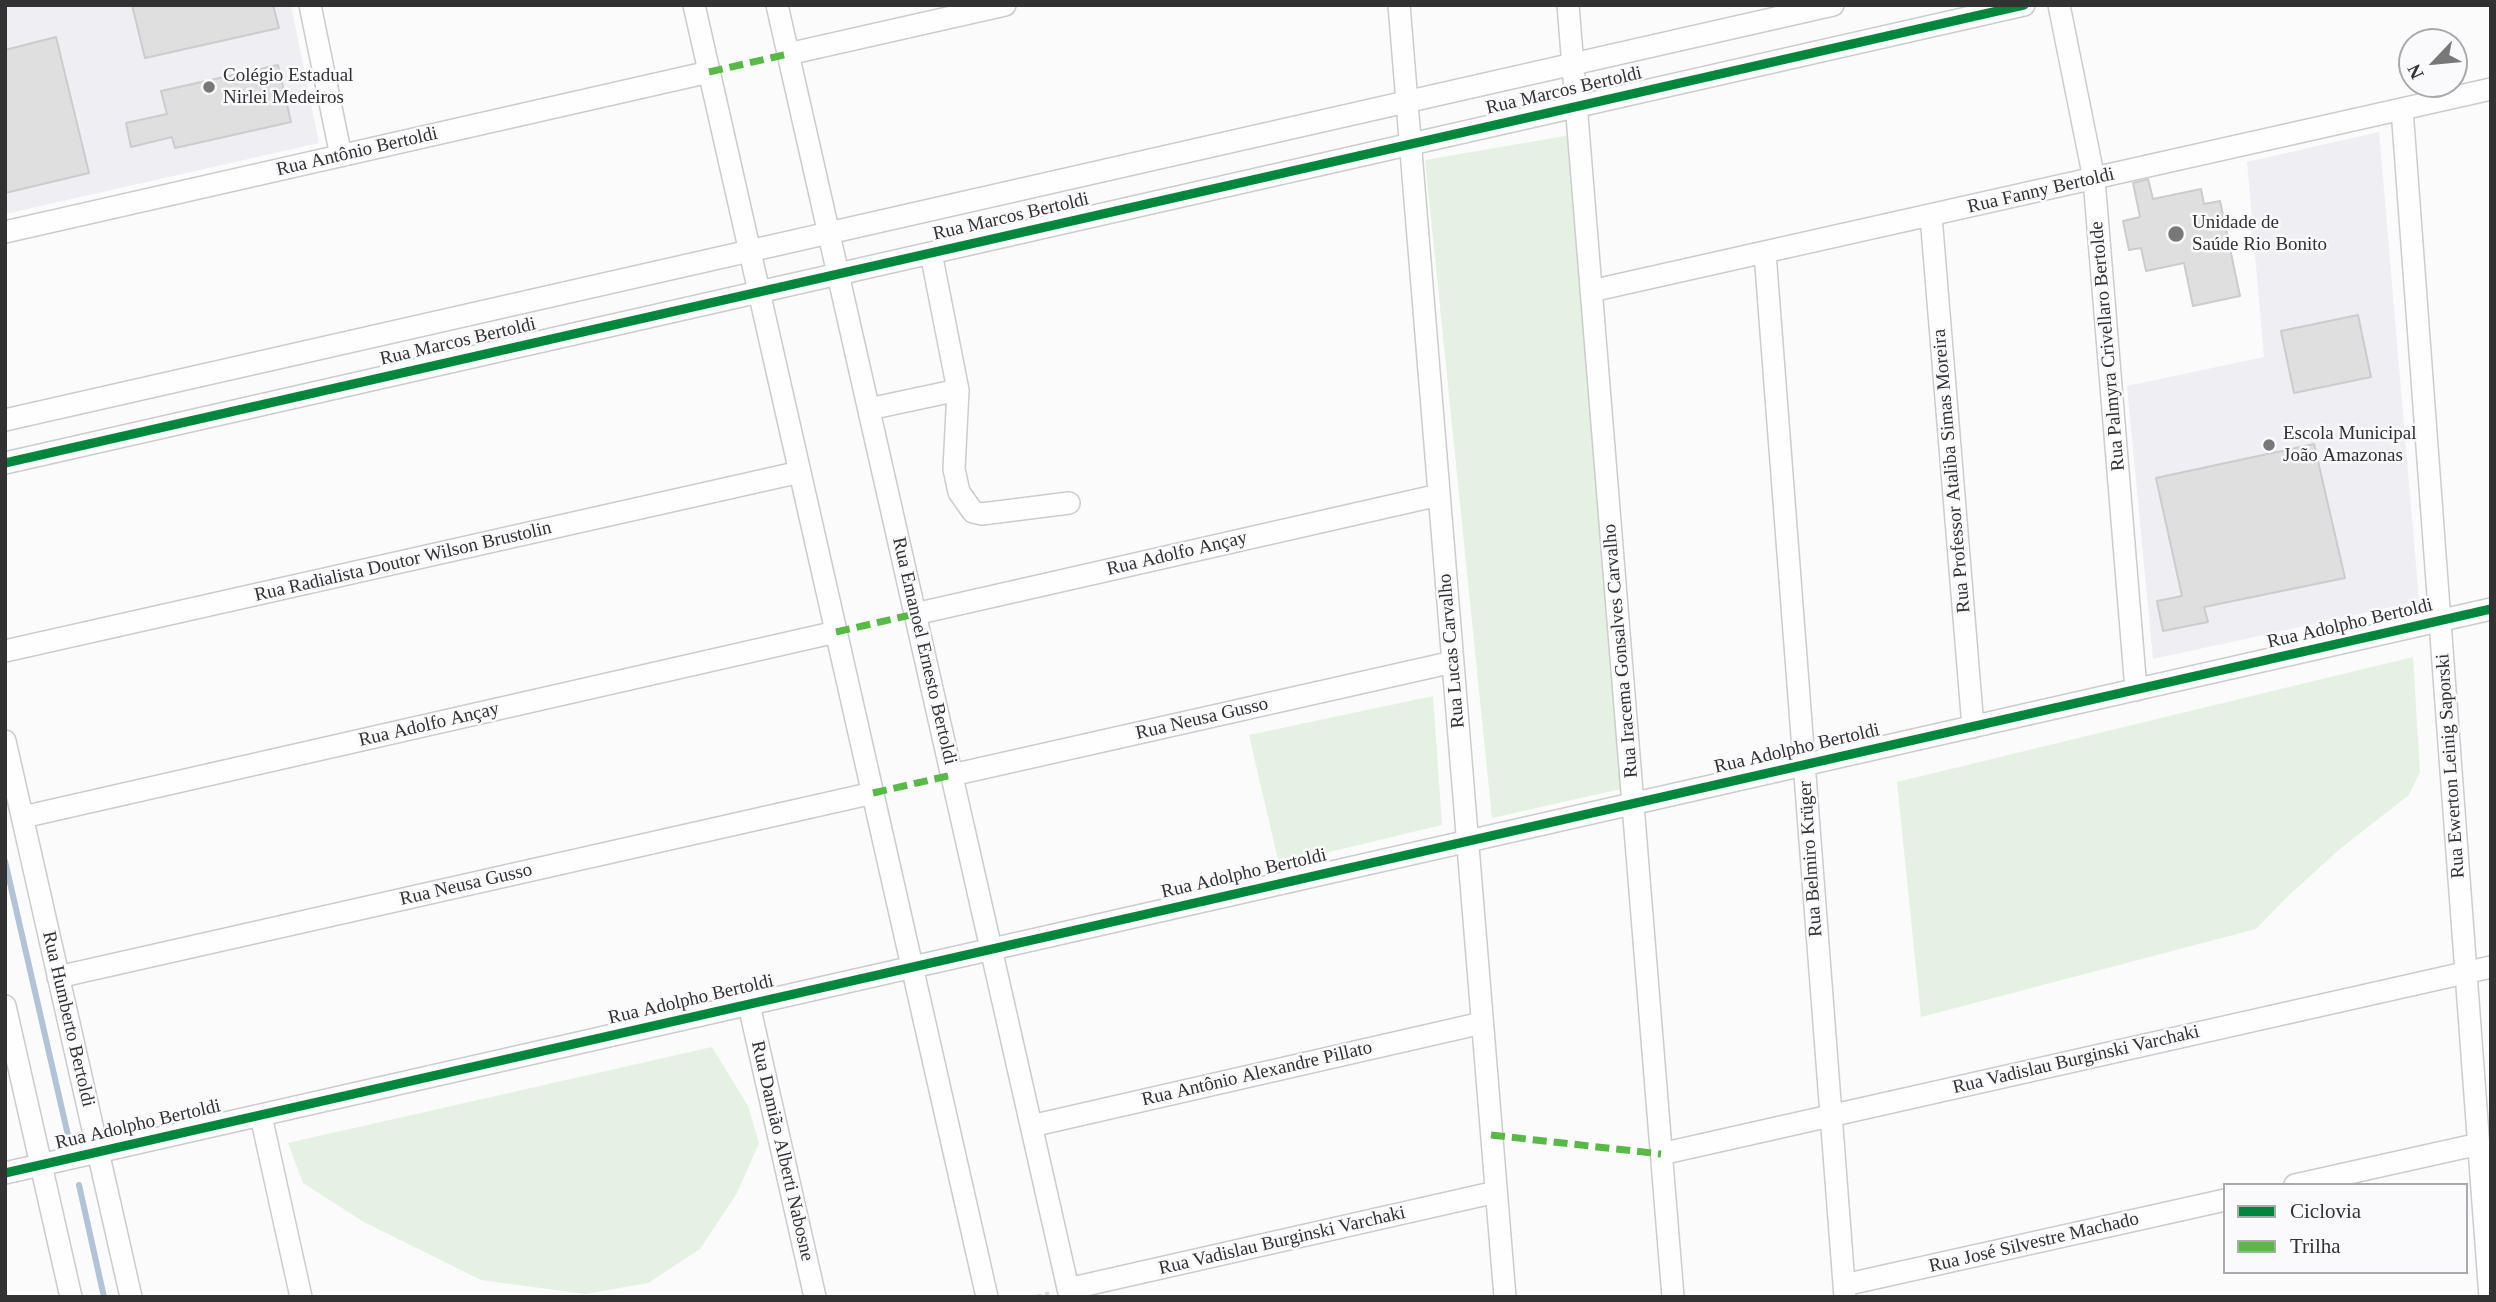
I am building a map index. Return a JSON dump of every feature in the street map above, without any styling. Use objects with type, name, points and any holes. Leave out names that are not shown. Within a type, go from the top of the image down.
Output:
[{"type":"street","points":[[310,5],[341,156]]},
{"type":"street","points":[[694,5],[987,1297]]},
{"type":"street","name":"Rua Emanoel Ernesto Bertoldi","points":[[777,5],[1069,1293]]},
{"type":"street","points":[[788,54],[1005,5]]},
{"type":"street","name":"Rua Lucas Carvalho","points":[[1399,5],[1505,1297]]},
{"type":"street","name":"Rua Iracema Gonsalves Carvalho","points":[[1568,5],[1673,1297]]},
{"type":"street","name":"Rua Marcos Bertoldi","points":[[5,420],[1833,5]]},
{"type":"street","name":"Rua Marcos Bertoldi","points":[[5,463],[2024,5]]},
{"type":"street","name":"Rua Palmyra Crivellaro Bertolde","points":[[2059,5],[2094,179],[2136,690]]},
{"type":"street","name":"Rua Antônio Bertoldi","points":[[5,232],[709,72]]},
{"type":"street","name":"Rua Fanny Bertoldi","points":[[1591,291],[2491,89]]},
{"type":"street","name":"Rua Ewerton Leinig Saporski","points":[[2402,109],[2490,1297]]},
{"type":"street","name":"Rua Professor Ataliba Simas Moreira","points":[[1931,216],[1973,727]]},
{"type":"street","points":[[931,253],[958,390],[960,415],[954,469],[959,492],[973,512],[982,514],[1069,503]]},
{"type":"street","name":"Rua Belmiro Krüger","points":[[1765,253],[1844,1291]]},
{"type":"street","points":[[869,409],[958,390]]},
{"type":"street","name":"Rua Radialista Doutor Wilson Brustolin","points":[[5,652],[800,472]]},
{"type":"street","name":"Rua Adolfo Ançay","points":[[915,614],[1439,495]]},
{"type":"street","name":"Rua Adolpho Bertoldi","points":[[5,1173],[2491,610]]},
{"type":"street","name":"Rua Adolfo Ançay","points":[[23,817],[836,632]]},
{"type":"street","name":"Rua Neusa Gusso","points":[[952,775],[1453,662]]},
{"type":"street","name":"Rua Humberto Bertoldi","points":[[5,741],[131,1297]]},
{"type":"street","name":"Rua Neusa Gusso","points":[[58,977],[873,793]]},
{"type":"street","name":"Rua Vadislau Burginski Varchaki","points":[[1661,1154],[2491,967]]},
{"type":"street","name":"Rua Damião Alberti Nabosne","points":[[749,1005],[815,1297]]},
{"type":"street","points":[[5,1006],[71,1297]]},
{"type":"street","name":"Rua Antônio Alexandre Pillato","points":[[1031,1126],[1482,1023]]},
{"type":"street","points":[[261,1116],[301,1297]]},
{"type":"street","points":[[2304,1183],[2479,1144]]},
{"type":"street","name":"Rua Vadislau Burginski Varchaki","points":[[1069,1293],[1496,1192]]},
{"type":"street","name":"Rua José Silvestre Machado","points":[[1844,1291],[2223,1200]]},
{"type":"shaded area","name":"Colégio Estadual Nirlei Medeiros","points":[[5,5],[291,5],[319,143],[5,214]]},
{"type":"shaded area","name":"Escola Municipal João Amazonas","points":[[2379,132],[2419,601],[2153,659],[2127,386],[2264,357],[2247,162]]},
{"type":"green space","points":[[1571,135],[1630,787],[1492,818],[1425,160]]},
{"type":"green space","points":[[2413,657],[2420,772],[2409,795],[2341,848],[2256,929],[1921,1017],[1897,782]]},
{"type":"green space","points":[[1433,696],[1442,825],[1279,864],[1249,735]]},
{"type":"green space","points":[[712,1047],[748,1106],[759,1143],[737,1193],[700,1249],[648,1283],[585,1294],[481,1280],[364,1222],[303,1183],[288,1143]]},
{"type":"building","points":[[132,5],[273,5],[279,28],[145,58]]},
{"type":"building","points":[[56,37],[89,173],[5,193],[5,50]]},
{"type":"building","points":[[278,65],[291,122],[175,148],[172,137],[131,147],[126,123],[167,114],[161,91]]},
{"type":"building","name":"Unidade de Saúde Rio Bonito","points":[[2148,179],[2153,199],[2201,189],[2204,204],[2220,201],[2240,296],[2193,306],[2184,263],[2146,271],[2141,248],[2129,250],[2123,221],[2140,217],[2133,183]]},
{"type":"building","points":[[2358,315],[2371,377],[2294,393],[2281,331]]},
{"type":"building","points":[[2314,444],[2345,578],[2204,607],[2208,622],[2163,631],[2157,601],[2182,596],[2156,478]]},
{"type":"waterway","points":[[5,861],[70,1144]]},
{"type":"waterway","points":[[79,1185],[104,1297]]},
{"type":"marked path","points":[[709,72],[788,54]]},
{"type":"marked path","points":[[836,632],[915,614]]},
{"type":"marked path","points":[[873,793],[952,775]]},
{"type":"marked path","points":[[1491,1135],[1661,1154]]},
{"type":"cycle path","points":[[5,463],[2024,5]]},
{"type":"cycle path","points":[[5,1173],[2491,609]]},
{"type":"place","name":"Colégio Estadual Nirlei Medeiros","points":[[209,87]]},
{"type":"place","name":"Unidade de Saúde Rio Bonito","points":[[2176,234]]},
{"type":"place","name":"Escola Municipal João Amazonas","points":[[2269,445]]}]
